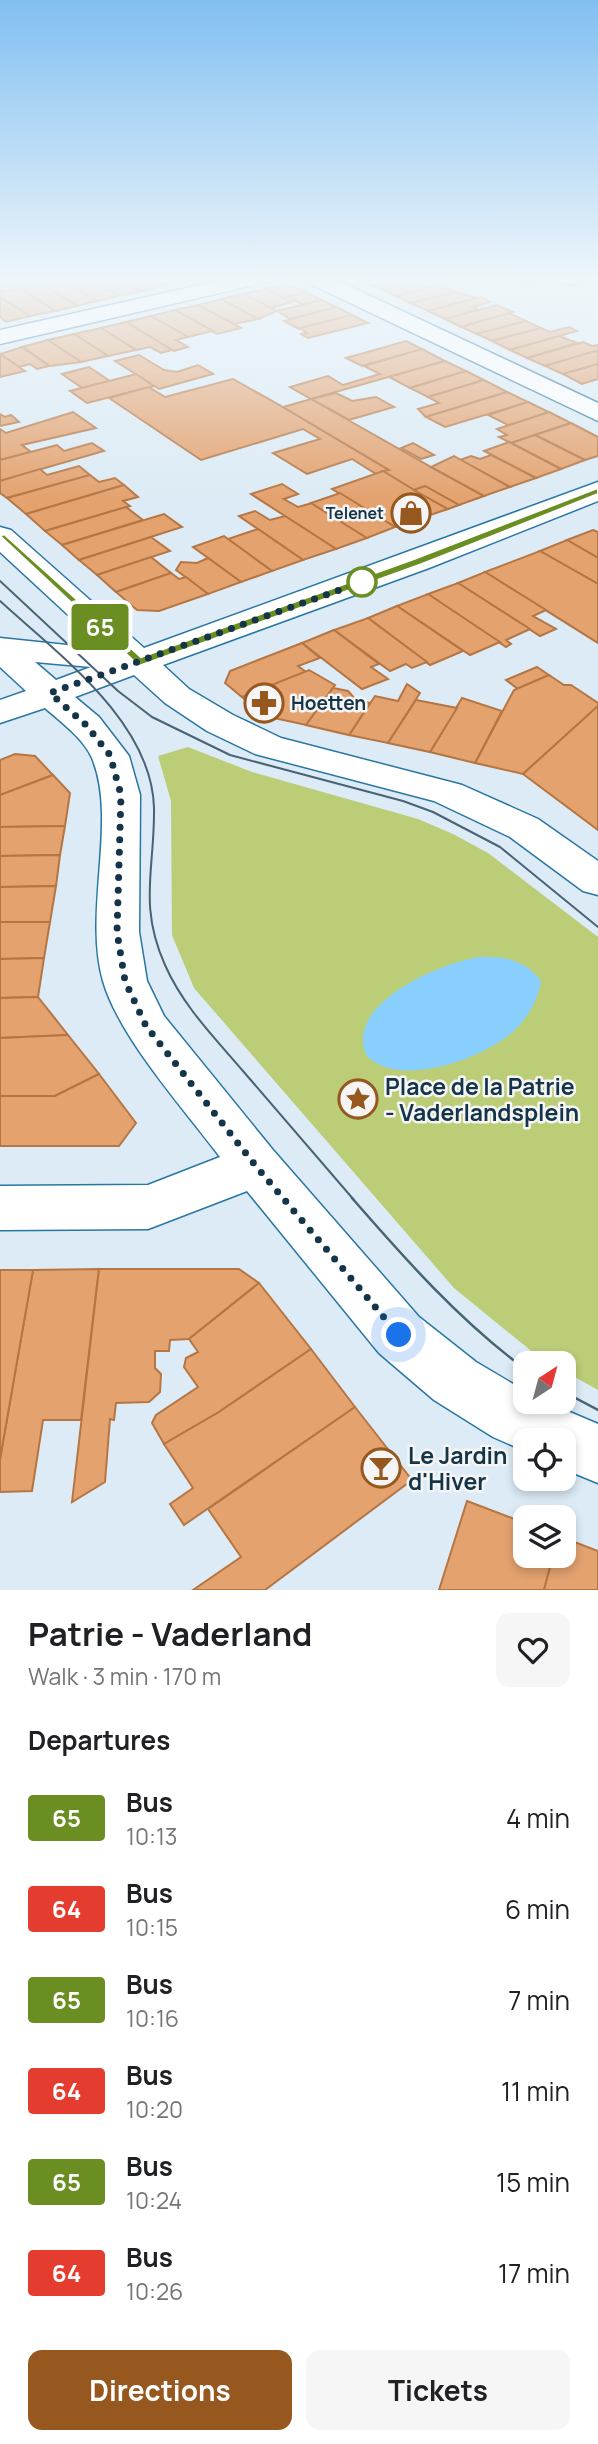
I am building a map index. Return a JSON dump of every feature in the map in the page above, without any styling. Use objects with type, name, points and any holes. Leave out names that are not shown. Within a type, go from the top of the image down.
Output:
[{"type":"street","points":[[469,351],[598,413]]},
{"type":"street","points":[[0,712],[418,561],[598,491]]},
{"type":"street","points":[[0,536],[177,696],[244,736],[268,746],[448,793],[524,828],[598,881]]},
{"type":"street","points":[[0,648],[139,662]]},
{"type":"street","points":[[0,648],[100,740],[110,755],[121,795],[117,932],[125,981],[146,1026],[255,1165],[399,1335],[455,1381],[514,1417],[598,1454]]},
{"type":"street","points":[[0,1208],[148,1208],[255,1165]]},
{"type":"green space","name":"Place de la Patrie - Vaderlandsplein","points":[[188,747],[252,772],[418,819],[488,853],[598,937],[598,1390],[576,1378],[576,1351],[531,1351],[454,1288],[194,988],[172,935],[171,801],[158,756]]},
{"type":"water","points":[[479,957],[497,957],[521,964],[541,981],[533,1006],[517,1028],[504,1039],[468,1058],[424,1070],[384,1067],[367,1056],[363,1038],[367,1022],[391,995],[427,974]]},
{"type":"building","points":[[28,351],[65,351],[81,362],[50,366]]},
{"type":"building","points":[[28,351],[49,366],[37,369],[30,364],[19,367],[0,354]]},
{"type":"building","points":[[65,351],[101,351],[108,356],[81,362]]},
{"type":"building","points":[[101,351],[130,351],[108,356]]},
{"type":"building","points":[[370,351],[414,351],[362,366],[346,358]]},
{"type":"building","points":[[414,351],[426,351],[445,361],[311,399],[290,387],[328,376],[343,385],[380,374],[364,366]]},
{"type":"building","points":[[513,351],[550,351],[527,358]]},
{"type":"building","points":[[551,351],[597,351],[545,366],[527,358]]},
{"type":"building","points":[[594,351],[598,353],[598,364],[563,374],[545,366]]},
{"type":"building","points":[[0,354],[19,367],[25,371],[0,377]]},
{"type":"building","points":[[139,355],[164,370],[177,372],[198,365],[213,374],[159,389],[115,361]]},
{"type":"building","points":[[445,361],[466,371],[410,388],[389,377]]},
{"type":"building","points":[[598,364],[598,379],[582,384],[563,374]]},
{"type":"building","points":[[89,367],[110,381],[82,388],[62,374]]},
{"type":"building","points":[[466,371],[484,380],[428,397],[410,388]]},
{"type":"building","points":[[136,374],[154,386],[87,403],[70,391]]},
{"type":"building","points":[[233,379],[389,470],[376,474],[352,459],[307,474],[273,453],[320,439],[303,429],[201,460],[109,398],[149,387],[165,397]]},
{"type":"building","points":[[484,380],[507,392],[426,417],[418,409],[439,403],[428,397]]},
{"type":"building","points":[[507,392],[528,402],[445,427],[426,417]]},
{"type":"building","points":[[336,393],[352,401],[376,397],[394,407],[349,420],[311,399]]},
{"type":"building","points":[[311,399],[484,496],[459,505],[425,486],[414,490],[383,471],[389,470],[283,407]]},
{"type":"building","points":[[528,402],[549,412],[510,426],[488,415]]},
{"type":"building","points":[[73,412],[96,428],[22,445],[31,452],[0,460],[0,429],[6,433]]},
{"type":"building","points":[[549,412],[571,423],[511,443],[499,437],[507,435],[497,429]]},
{"type":"building","points":[[0,414],[5,417],[11,415],[19,422],[0,426]]},
{"type":"building","points":[[571,423],[598,437],[598,456],[585,460],[535,435]]},
{"type":"building","points":[[535,435],[585,460],[561,469],[511,443]]},
{"type":"building","points":[[509,442],[561,469],[536,478],[484,451]]},
{"type":"building","points":[[92,443],[104,451],[0,481],[0,460],[57,445],[64,451]]},
{"type":"building","points":[[413,443],[434,455],[421,459],[401,448]]},
{"type":"building","points":[[491,455],[536,478],[510,487],[460,460],[471,456],[480,459]]},
{"type":"building","points":[[454,456],[510,487],[484,496],[431,467]]},
{"type":"building","points":[[79,466],[90,475],[7,498],[0,493],[0,481],[40,469],[47,475]]},
{"type":"building","points":[[383,471],[448,509],[395,527],[332,489]]},
{"type":"building","points":[[90,475],[99,482],[115,478],[124,485],[26,514],[7,498]]},
{"type":"building","points":[[282,484],[298,494],[284,499],[298,507],[312,503],[367,538],[336,549],[251,494]]},
{"type":"building","points":[[124,485],[138,497],[123,501],[130,506],[45,531],[26,514]]},
{"type":"building","points":[[425,486],[459,505],[448,509],[414,490]]},
{"type":"building","points":[[340,493],[395,527],[367,538],[311,503]]},
{"type":"building","points":[[126,507],[143,520],[62,545],[45,531]]},
{"type":"building","points":[[255,511],[270,520],[285,516],[336,549],[303,560],[239,516]]},
{"type":"building","points":[[164,514],[182,527],[79,560],[62,545]]},
{"type":"building","points":[[258,529],[303,560],[272,571],[228,539]]},
{"type":"building","points":[[593,530],[598,532],[598,558],[567,540]]},
{"type":"building","points":[[224,536],[272,571],[241,582],[193,547]]},
{"type":"building","points":[[151,537],[170,551],[97,575],[79,560]]},
{"type":"building","points":[[567,540],[598,558],[598,584],[540,551]]},
{"type":"building","points":[[540,551],[598,584],[598,643],[485,572]]},
{"type":"building","points":[[151,557],[171,573],[116,592],[97,575]]},
{"type":"building","points":[[208,558],[241,582],[208,594],[176,570],[181,562],[197,563]]},
{"type":"building","points":[[485,572],[546,610],[533,616],[556,629],[540,636],[458,583]]},
{"type":"building","points":[[171,573],[179,579],[186,577],[208,594],[159,611],[137,610],[116,592]]},
{"type":"building","points":[[458,583],[530,629],[506,640],[511,644],[506,647],[428,594]]},
{"type":"building","points":[[428,594],[500,642],[470,655],[397,606]]},
{"type":"building","points":[[397,606],[463,651],[430,665],[368,618]]},
{"type":"building","points":[[368,618],[427,662],[412,668],[406,664],[390,671],[334,630]]},
{"type":"building","points":[[334,630],[379,664],[371,667],[388,679],[362,689],[302,643]]},
{"type":"building","points":[[302,643],[320,658],[298,666],[306,672],[242,697],[225,683],[230,671]]},
{"type":"building","points":[[537,667],[549,675],[518,689],[506,680]]},
{"type":"building","points":[[309,670],[335,685],[306,725],[265,716],[242,697]]},
{"type":"building","points":[[549,675],[564,685],[571,685],[598,703],[598,706],[523,774],[475,763],[514,690]]},
{"type":"building","points":[[407,684],[420,693],[388,743],[349,735],[375,696],[398,701]]},
{"type":"building","points":[[333,688],[348,691],[356,700],[370,703],[349,735],[306,725]]},
{"type":"building","points":[[462,698],[502,711],[475,763],[430,752]]},
{"type":"building","points":[[416,700],[457,708],[430,752],[388,743]]},
{"type":"building","points":[[598,706],[598,830],[523,774]]},
{"type":"building","points":[[15,754],[35,756],[53,775],[0,795],[0,760]]},
{"type":"building","points":[[53,775],[70,793],[65,826],[0,827],[0,795]]},
{"type":"building","points":[[65,826],[60,855],[0,856],[0,827]]},
{"type":"building","points":[[60,855],[56,886],[0,887],[0,856]]},
{"type":"building","points":[[56,886],[50,922],[0,922],[0,887]]},
{"type":"building","points":[[0,922],[50,922],[44,958],[0,959]]},
{"type":"building","points":[[44,958],[38,997],[0,998],[0,959]]},
{"type":"building","points":[[38,997],[68,1035],[0,1038],[0,998]]},
{"type":"building","points":[[68,1035],[99,1074],[55,1096],[0,1096],[0,1038]]},
{"type":"building","points":[[99,1074],[136,1123],[119,1146],[0,1146],[0,1096],[55,1096]]},
{"type":"building","points":[[99,1269],[81,1420],[43,1420],[32,1491],[0,1492],[0,1459],[33,1270]]},
{"type":"building","points":[[99,1269],[239,1269],[259,1283],[189,1339],[170,1340],[169,1351],[155,1351],[155,1368],[161,1374],[160,1392],[149,1402],[116,1403],[114,1420],[110,1419],[105,1482],[72,1502]]},
{"type":"building","points":[[0,1270],[33,1270],[0,1459]]},
{"type":"building","points":[[259,1283],[311,1349],[219,1412],[164,1444],[152,1423],[156,1415],[198,1387],[184,1367],[186,1358],[198,1352],[189,1339]]},
{"type":"building","points":[[311,1349],[355,1407],[184,1525],[170,1504],[193,1488],[164,1444],[219,1412]]},
{"type":"building","points":[[355,1407],[412,1480],[265,1590],[193,1590],[241,1557],[208,1509]]},
{"type":"building","points":[[467,1501],[513,1518],[513,1568],[550,1568],[544,1590],[439,1590]]},
{"type":"building","points":[[576,1543],[598,1551],[598,1590],[544,1590],[550,1568],[576,1568]]},
{"type":"tram line","points":[[0,581],[118,691],[152,717],[230,755],[403,801],[433,812],[500,847],[598,927]]},
{"type":"tram line","points":[[0,601],[98,692],[120,719],[137,747],[149,777],[154,808],[150,886],[152,924],[172,980],[210,1033],[354,1200]]},
{"type":"tram line","points":[[352,1198],[455,1310],[513,1360]]},
{"type":"tram line","points":[[576,1398],[598,1410]]},
{"type":"bus line","name":"65","points":[[0,536],[139,662],[418,561],[598,491]]},
{"type":"place","name":"Telenet","points":[[411,513]]},
{"type":"place","name":"Hoetten","points":[[264,703]]},
{"type":"place","name":"Place de la Patrie - Vaderlandsplein","points":[[358,1099]]},
{"type":"place","name":"Le Jardin d'Hiver","points":[[381,1468]]},
{"type":"route","points":[[362,582],[50,693],[86,725],[110,755],[121,795],[117,932],[125,981],[146,1026],[255,1165],[399,1335]]}]
